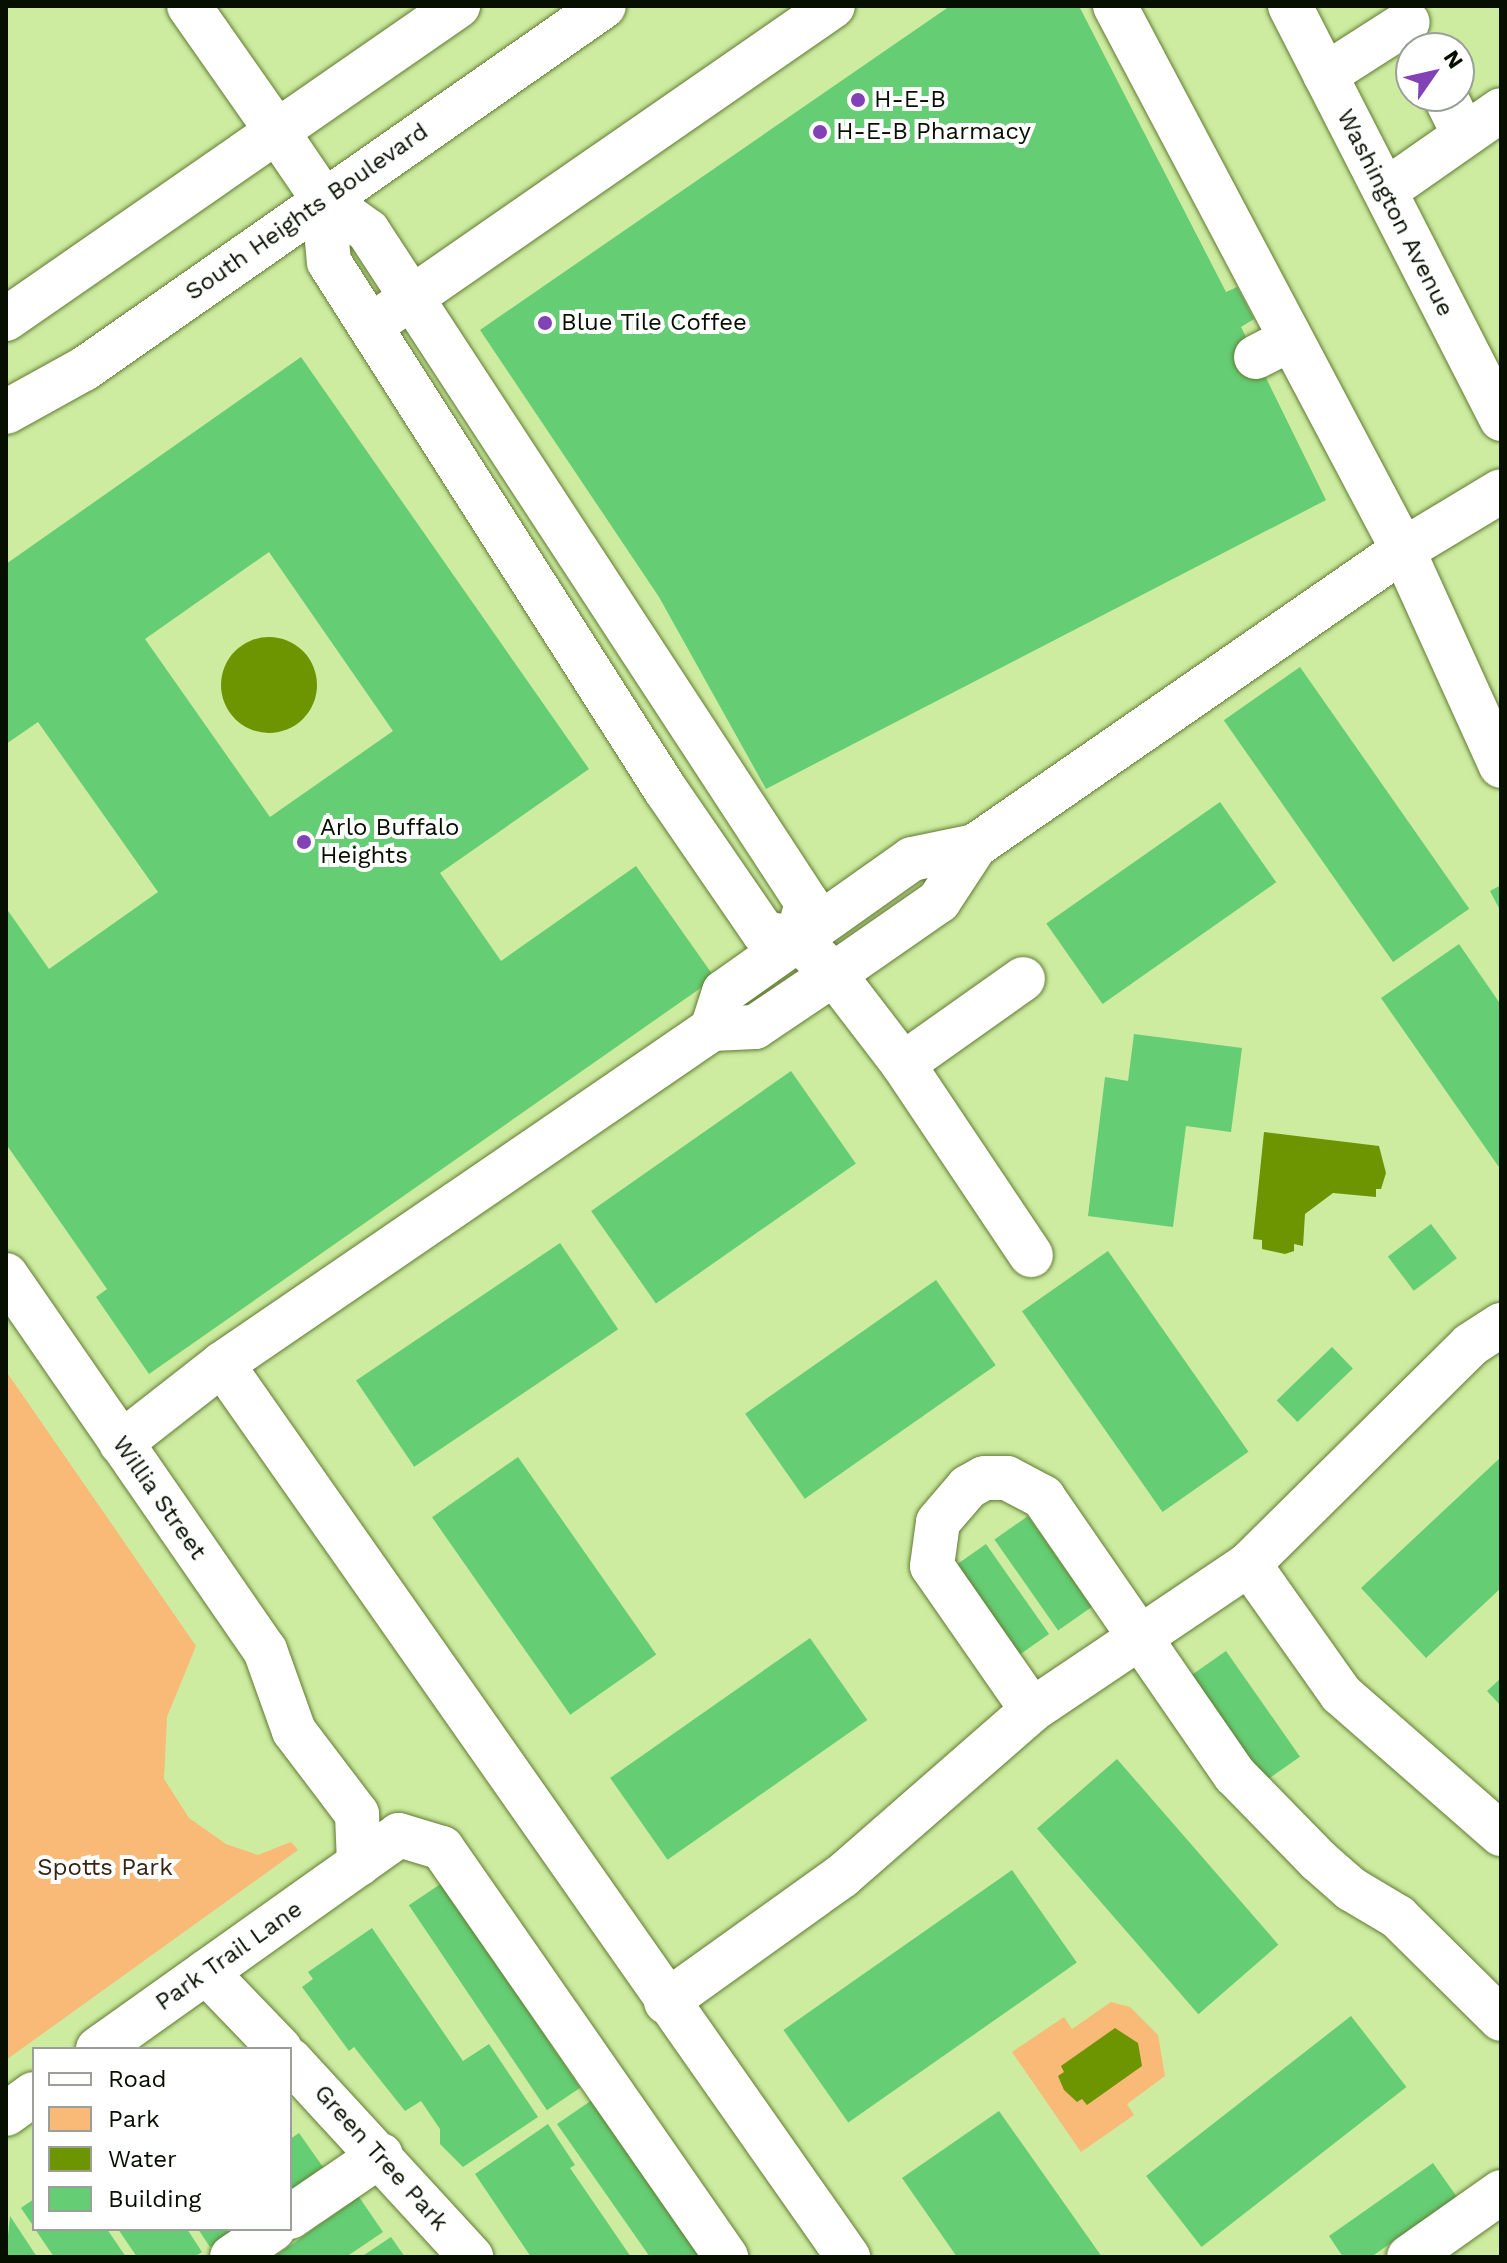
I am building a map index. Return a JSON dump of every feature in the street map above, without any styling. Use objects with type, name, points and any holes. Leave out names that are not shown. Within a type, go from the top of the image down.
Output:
[{"type":"main road","points":[[6,319],[458,6]]},
{"type":"main road","name":"South Heights Boulevard","points":[[6,412],[84,369],[323,199],[604,6]]},
{"type":"main road","points":[[370,326],[833,6]]},
{"type":"main road","points":[[1115,6],[1272,348],[1403,550],[1501,766]]},
{"type":"main road","name":"Washington Avenue","points":[[1290,6],[1501,419]]},
{"type":"main road","points":[[201,10],[323,199],[368,231],[411,298],[725,750],[807,903],[797,939]]},
{"type":"main road","points":[[1325,75],[1412,25]]},
{"type":"main road","points":[[1385,191],[1501,110]]},
{"type":"main road","points":[[1453,112],[1464,135]]},
{"type":"main road","points":[[323,199],[329,262],[665,789],[764,933],[797,939],[834,974],[903,1064],[1031,1255]]},
{"type":"main road","points":[[121,1443],[222,1364],[712,1029],[755,1027],[834,974],[939,901],[975,846],[1403,550],[1501,491]]},
{"type":"main road","points":[[665,789],[725,750]]},
{"type":"main road","points":[[712,1029],[724,992],[797,939],[912,859],[975,846]]},
{"type":"main road","points":[[903,1064],[1023,979]]},
{"type":"main road","name":"Willia Street","points":[[6,1275],[265,1650],[294,1731],[357,1814],[359,1864]]},
{"type":"main road","points":[[666,2002],[842,1876],[1032,1710],[1249,1564],[1470,1345],[1501,1325]]},
{"type":"main road","points":[[222,1364],[666,2002],[848,2257]]},
{"type":"main road","points":[[1032,1710],[932,1566],[938,1522],[968,1487],[984,1478],[1007,1478],[1043,1497],[1138,1639],[1235,1775],[1319,1861],[1351,1889],[1398,1917],[1501,2019]]},
{"type":"main road","points":[[1249,1564],[1341,1694],[1501,1834]]},
{"type":"main road","name":"Park Trail Lane","points":[[101,2047],[399,1835],[442,1848],[726,2257]]},
{"type":"main road","points":[[206,1972],[278,2047]]},
{"type":"main road","name":"Green Tree Park","points":[[292,2062],[381,2155],[471,2257]]},
{"type":"main road","points":[[6,2114],[32,2095]]},
{"type":"main road","points":[[292,2216],[381,2155]]},
{"type":"main road","points":[[1409,2257],[1501,2192]]},
{"type":"main road","points":[[232,2257],[270,2231]]},
{"type":"green space","name":"Spotts Park","points":[[8,1374],[196,1646],[167,1717],[164,1779],[189,1818],[226,1844],[258,1855],[291,1842],[298,1850],[6,2060]]},
{"type":"green space","points":[[1111,2002],[1130,2007],[1158,2035],[1165,2076],[1127,2104],[1134,2115],[1081,2152],[1012,2052],[1064,2017],[1072,2029]]},
{"type":"water","points":[[269,637],[287,641],[303,651],[313,667],[317,685],[313,703],[303,719],[287,729],[269,733],[251,729],[235,719],[225,703],[221,685],[225,667],[235,651],[251,641]]},
{"type":"water","points":[[1264,1132],[1379,1146],[1386,1173],[1381,1189],[1376,1189],[1376,1197],[1333,1193],[1305,1214],[1303,1246],[1294,1244],[1294,1251],[1285,1254],[1262,1249],[1262,1240],[1253,1239]]},
{"type":"water","points":[[1115,2028],[1138,2043],[1142,2066],[1087,2105],[1082,2099],[1077,2102],[1064,2090],[1058,2076],[1064,2072],[1061,2066]]},
{"type":"building","points":[[950,6],[1079,6],[1226,292],[1237,287],[1254,319],[1241,327],[1326,500],[766,789],[659,597],[480,330]]},
{"type":"building","name":"Arlo Buffalo Heights","points":[[301,357],[589,769],[440,873],[501,961],[636,866],[715,978],[149,1374],[96,1297],[107,1289],[6,1144],[6,908],[49,969],[158,892],[38,722],[6,744],[6,564]],"holes":[[[269,552],[393,731],[270,817],[145,639]]]},
{"type":"building","points":[[1300,667],[1469,909],[1393,962],[1224,720]]},
{"type":"building","points":[[1220,802],[1276,882],[1103,1004],[1046,924]]},
{"type":"building","points":[[1501,885],[1501,912],[1490,891]]},
{"type":"building","points":[[1459,944],[1501,1005],[1501,1170],[1381,998]]},
{"type":"building","points":[[1134,1034],[1242,1048],[1231,1132],[1186,1126],[1173,1227],[1088,1216],[1105,1077],[1128,1081]]},
{"type":"building","points":[[791,1071],[856,1164],[656,1304],[591,1211]]},
{"type":"building","points":[[1431,1224],[1457,1258],[1414,1291],[1388,1256]]},
{"type":"building","points":[[560,1243],[618,1329],[414,1467],[356,1381]]},
{"type":"building","points":[[1108,1251],[1249,1452],[1163,1512],[1022,1311]]},
{"type":"building","points":[[936,1280],[996,1365],[805,1499],[745,1414]]},
{"type":"building","points":[[1332,1347],[1353,1369],[1297,1422],[1277,1400]]},
{"type":"building","points":[[518,1457],[656,1654],[570,1715],[432,1517]]},
{"type":"building","points":[[1501,1457],[1501,1588],[1426,1658],[1361,1588]]},
{"type":"building","points":[[1028,1516],[1092,1607],[1058,1630],[994,1540]]},
{"type":"building","points":[[986,1544],[1049,1634],[1019,1655],[956,1565]]},
{"type":"building","points":[[810,1638],[867,1720],[667,1860],[610,1778]]},
{"type":"building","points":[[1226,1651],[1300,1757],[1263,1782],[1189,1677]]},
{"type":"building","points":[[1501,1678],[1501,1706],[1487,1691]]},
{"type":"building","points":[[1117,1759],[1278,1945],[1198,2014],[1037,1829]]},
{"type":"building","points":[[1012,1870],[1077,1963],[848,2123],[783,2030]]},
{"type":"building","points":[[442,1883],[580,2088],[547,2110],[409,1905]]},
{"type":"building","points":[[372,1928],[463,2061],[489,2044],[538,2117],[463,2167],[440,2144],[440,2129],[421,2101],[405,2111],[354,2047],[349,2051],[302,1987],[313,1979],[308,1972]]},
{"type":"building","points":[[1351,2016],[1406,2087],[1202,2247],[1146,2176]]},
{"type":"building","points":[[592,2100],[701,2257],[650,2257],[557,2124]]},
{"type":"building","points":[[999,2111],[1102,2257],[957,2257],[902,2178]]},
{"type":"building","points":[[548,2124],[575,2165],[570,2168],[631,2257],[531,2257],[475,2174]]},
{"type":"building","points":[[299,2133],[323,2167],[292,2190],[292,2138]]},
{"type":"building","points":[[1433,2163],[1457,2197],[1371,2257],[1343,2257],[1329,2236]]},
{"type":"building","points":[[359,2197],[383,2232],[346,2257],[274,2257]]},
{"type":"building","points":[[32,2200],[32,2224],[21,2208]]},
{"type":"building","points":[[10,2216],[37,2257],[6,2257]]},
{"type":"building","points":[[36,2231],[108,2231],[126,2257],[54,2257]]},
{"type":"building","points":[[119,2231],[188,2231],[202,2252],[194,2257],[137,2257]]},
{"type":"building","points":[[199,2231],[232,2231],[210,2247]]},
{"type":"building","points":[[391,2237],[405,2257],[361,2257]]},
{"type":"place","name":"H-E-B","points":[[858,100]]},
{"type":"place","name":"H-E-B Pharmacy","points":[[820,132]]},
{"type":"place","name":"Blue Tile Coffee","points":[[545,323]]},
{"type":"place","name":"Arlo Buffalo Heights","points":[[304,842]]}]
